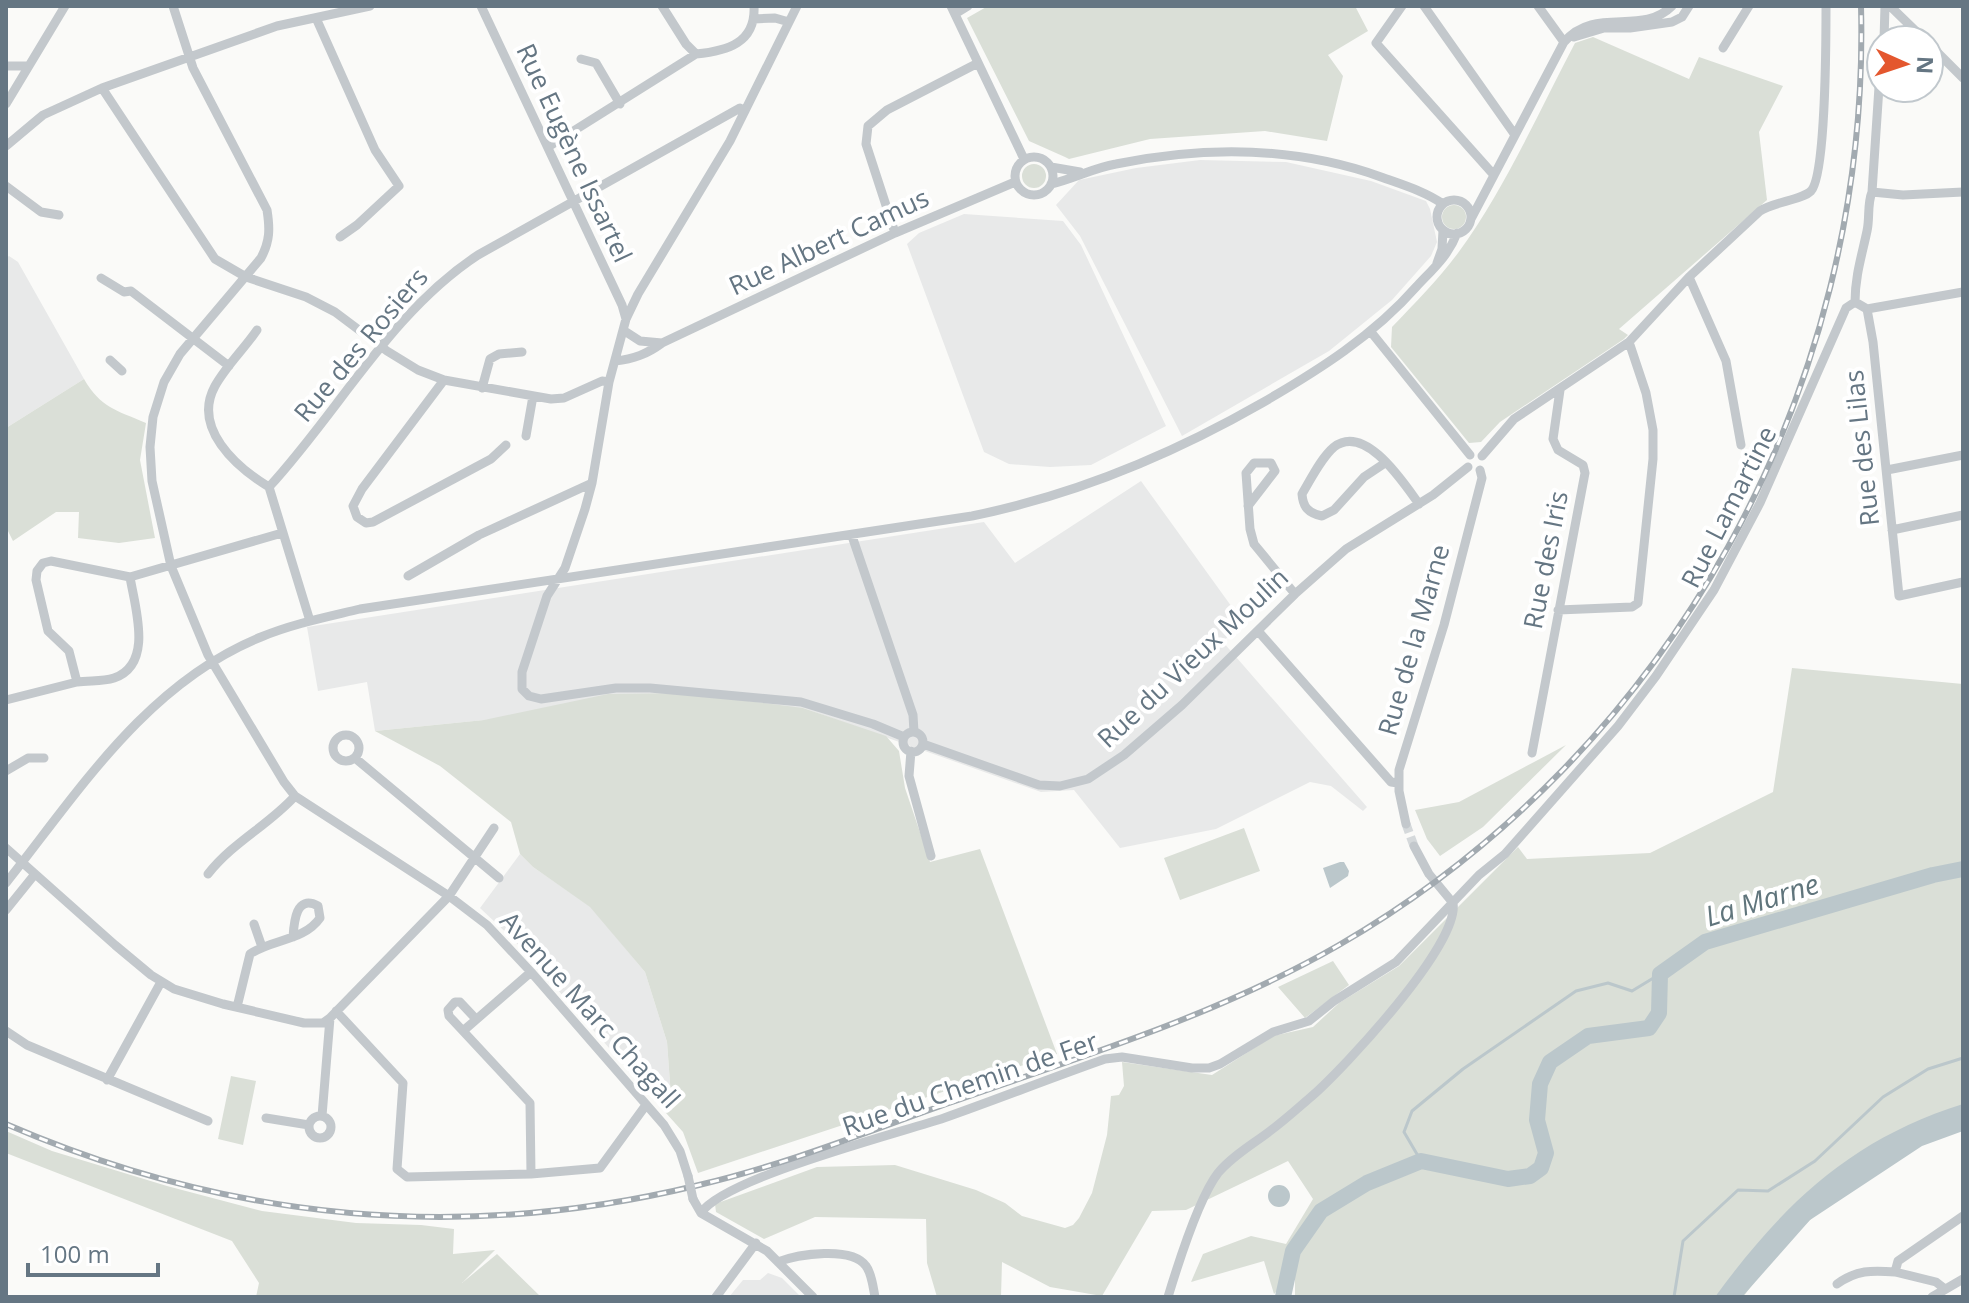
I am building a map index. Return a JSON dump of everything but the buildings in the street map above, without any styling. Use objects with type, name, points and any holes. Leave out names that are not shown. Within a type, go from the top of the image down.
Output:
[{"type":"street","points":[[6,104],[65,6]]},
{"type":"street","name":"Avenue Marc Chagall","points":[[173,6],[189,58],[267,210],[269,241],[257,264],[192,338],[164,382],[153,417],[150,447],[152,481],[171,566],[213,663],[295,796],[449,896],[487,925],[531,972],[675,1142],[685,1165],[693,1199],[701,1213]]},
{"type":"street","points":[[6,146],[51,111],[102,88],[277,26],[370,6]]},
{"type":"street","name":"Rue Eugène Issartel","points":[[481,6],[626,319]]},
{"type":"street","points":[[662,6],[696,54]]},
{"type":"street","points":[[548,147],[696,54],[725,50],[741,41],[754,19],[754,6]]},
{"type":"street","points":[[797,6],[745,111],[626,319],[609,382],[592,483],[559,580],[547,596],[522,672],[522,689],[529,696],[541,699],[616,688],[650,688],[801,702],[873,724],[909,734],[921,736],[923,744],[918,750],[911,751],[904,746],[909,734],[913,715],[852,536]]},
{"type":"street","points":[[968,6],[953,10],[1024,159]]},
{"type":"street","points":[[1402,6],[1376,43],[1493,174]]},
{"type":"street","points":[[1424,6],[1515,135]]},
{"type":"street","points":[[1538,6],[1564,42]]},
{"type":"street","points":[[6,883],[136,723],[184,682],[261,637],[360,609],[852,536],[1000,510],[1092,483],[1189,442],[1340,356],[1371,332],[1450,252],[1457,233],[1466,228],[1564,42],[1573,32],[1592,23],[1657,17],[1672,6]]},
{"type":"street","points":[[1564,42],[1604,28],[1672,22],[1682,17],[1689,6]]},
{"type":"street","points":[[1723,48],[1749,6]]},
{"type":"street","points":[[1482,456],[1514,419],[1629,342],[1689,277],[1760,211],[1768,205],[1812,190],[1818,173],[1826,6]]},
{"type":"street","points":[[1888,6],[1908,24]]},
{"type":"street","points":[[754,19],[763,17],[789,22]]},
{"type":"street","points":[[316,18],[375,150],[399,186],[340,237]]},
{"type":"street","points":[[581,59],[596,63],[620,104]]},
{"type":"street","points":[[1945,60],[1963,78]]},
{"type":"street","points":[[895,233],[866,144],[868,126],[887,110],[978,63]]},
{"type":"street","points":[[6,66],[28,66]]},
{"type":"street","points":[[102,88],[210,255],[246,277],[306,297],[335,312],[404,363],[444,380],[533,396],[564,398],[602,381],[609,382]]},
{"type":"street","name":"Rue Lamartine","points":[[1453,903],[1528,829],[1618,726],[1695,618],[1743,538],[1846,308],[1855,302],[1855,278],[1868,228],[1878,104]]},
{"type":"street","name":"Rue des Rosiers","points":[[269,487],[382,347],[457,269],[740,108],[745,111]]},
{"type":"street","points":[[1051,184],[1051,167],[1036,156],[1024,159],[1016,169],[1015,182],[1022,191],[1032,195],[1043,193],[1051,184],[1112,165],[1225,151],[1284,153],[1349,166],[1416,189],[1443,204]]},
{"type":"street","points":[[1051,167],[1083,173]]},
{"type":"street","name":"Rue Albert Camus","points":[[615,361],[642,355],[895,233],[1015,182]]},
{"type":"street","points":[[6,186],[41,212],[59,215]]},
{"type":"street","points":[[1872,192],[1903,195],[1963,192]]},
{"type":"street","points":[[1435,267],[1442,249],[1443,230],[1437,217],[1443,204],[1452,200],[1463,202],[1484,193]]},
{"type":"street","points":[[1463,202],[1469,209],[1471,219]]},
{"type":"street","points":[[1443,230],[1457,233]]},
{"type":"street","points":[[1689,277],[1726,361],[1741,445]]},
{"type":"street","points":[[101,278],[124,292],[131,291],[229,366]]},
{"type":"street","points":[[1855,302],[1867,309],[1963,292]]},
{"type":"street","name":"Rue des Lilas","points":[[1867,309],[1899,596],[1963,582]]},
{"type":"street","points":[[257,330],[210,397],[210,426],[226,450],[269,487],[310,621]]},
{"type":"street","points":[[623,330],[640,341],[662,343]]},
{"type":"street","points":[[1371,332],[1470,455]]},
{"type":"street","points":[[640,341],[642,355]]},
{"type":"street","points":[[1558,610],[1632,607],[1638,603],[1653,459],[1653,430],[1646,393],[1629,342]]},
{"type":"street","points":[[482,388],[490,359],[499,354],[522,352]]},
{"type":"street","points":[[110,360],[122,371]]},
{"type":"street","points":[[444,380],[362,489],[353,506],[357,517],[366,523],[373,522],[491,459],[506,445]]},
{"type":"street","name":"Rue des Iris","points":[[1532,753],[1585,473],[1583,465],[1558,450],[1553,439],[1560,390]]},
{"type":"street","points":[[526,436],[533,396]]},
{"type":"street","points":[[1385,463],[1364,477],[1334,510],[1322,516],[1311,514],[1303,504],[1302,494],[1331,449],[1349,440],[1365,444],[1385,463],[1419,504]]},
{"type":"street","points":[[1475,453],[1482,456],[1484,463],[1480,470],[1472,471],[1466,462],[1470,455],[1475,453]]},
{"type":"street","points":[[1887,470],[1963,455]]},
{"type":"street","points":[[1248,506],[1272,479],[1275,471],[1271,463],[1254,463],[1246,473],[1248,506],[1254,544],[1295,594]]},
{"type":"street","name":"Rue du Vieux Moulin","points":[[923,744],[1039,785],[1073,784],[1088,779],[1124,755],[1182,705],[1295,594],[1346,549],[1419,504],[1468,467]]},
{"type":"street","name":"Rue de la Marne","points":[[1406,824],[1398,783],[1410,729],[1444,625],[1482,478],[1480,470]]},
{"type":"street","points":[[408,576],[479,535],[592,483]]},
{"type":"street","points":[[1892,530],[1963,515]]},
{"type":"street","points":[[77,682],[69,651],[48,631],[36,580],[37,571],[43,563],[51,561],[130,577],[282,533]]},
{"type":"street","points":[[6,700],[77,682],[111,679],[125,673],[136,658],[140,637],[130,577]]},
{"type":"street","points":[[1258,631],[1391,782],[1398,783]]},
{"type":"street","points":[[911,751],[909,776],[931,856]]},
{"type":"street","points":[[6,771],[28,758],[44,758]]},
{"type":"street","points":[[355,758],[499,878]]},
{"type":"street","points":[[208,874],[226,852],[283,810],[295,796]]},
{"type":"street","points":[[6,848],[161,982],[182,992],[237,1007],[304,1023],[319,1023],[333,1014],[449,896],[494,828]]},
{"type":"street","points":[[1168,1297],[1216,1176],[1243,1150],[1316,1093],[1397,1004],[1435,952],[1453,914],[1453,903],[1429,874],[1414,846]]},
{"type":"street","points":[[6,910],[35,874]]},
{"type":"street","name":"Rue du Chemin de Fer","points":[[701,1213],[720,1195],[774,1173],[945,1118],[1105,1059],[1122,1057],[1200,1069],[1220,1064],[1273,1032],[1309,1021],[1334,1001],[1396,962],[1453,903]]},
{"type":"street","points":[[254,924],[262,947]]},
{"type":"street","points":[[237,1007],[250,954],[293,937]]},
{"type":"street","points":[[463,1031],[531,972]]},
{"type":"street","points":[[107,1080],[161,982]]},
{"type":"street","points":[[476,1019],[460,1002],[455,1002],[448,1010],[449,1016],[530,1103],[531,1174]]},
{"type":"street","points":[[322,1116],[333,1014]]},
{"type":"street","points":[[333,1014],[403,1083],[397,1169],[407,1177],[531,1174],[600,1168],[646,1105]]},
{"type":"street","points":[[6,1031],[27,1045],[208,1121]]},
{"type":"street","points":[[322,1116],[330,1123],[330,1130],[326,1136],[315,1137],[309,1125],[315,1117],[322,1116]]},
{"type":"street","points":[[266,1118],[309,1125]]},
{"type":"street","points":[[701,1213],[756,1243],[813,1297]]},
{"type":"street","points":[[1895,1272],[1898,1261],[1963,1216]]},
{"type":"street","points":[[716,1297],[756,1243]]},
{"type":"street","points":[[778,1262],[800,1255],[854,1256],[866,1266],[875,1297]]},
{"type":"street","points":[[1837,1284],[1850,1274],[1873,1270],[1936,1282],[1945,1289]]},
{"type":"street","points":[[1932,1297],[1963,1279]]},
{"type":"shaded area","points":[[988,6],[1355,6],[1368,31],[1328,55],[1343,76],[1327,141],[1265,131],[1150,139],[1069,159],[1029,141],[967,18]]},
{"type":"shaded area","points":[[1593,37],[1689,79],[1699,57],[1783,86],[1759,132],[1767,200],[1619,329],[1628,335],[1624,339],[1500,422],[1481,442],[1469,443],[1391,347],[1392,327],[1458,253],[1506,177],[1575,43]]},
{"type":"shaded area","points":[[1200,160],[1286,162],[1371,181],[1426,201],[1437,242],[1431,256],[1392,300],[1329,351],[1182,436],[1080,236],[1056,205],[1079,180],[1136,168]]},
{"type":"shaded area","points":[[1034,164],[1042,168],[1046,176],[1042,184],[1034,188],[1026,184],[1022,176],[1026,168]]},
{"type":"shaded area","points":[[1454,205],[1462,209],[1466,217],[1462,225],[1454,229],[1446,225],[1442,217],[1446,209]]},
{"type":"shaded area","points":[[964,214],[1063,221],[1081,245],[1166,426],[1091,465],[1050,467],[1009,464],[984,452],[907,244],[919,233]]},
{"type":"shaded area","points":[[9,256],[18,262],[84,379],[6,428],[6,258]]},
{"type":"shaded area","points":[[84,379],[103,402],[146,423],[140,460],[155,538],[119,543],[78,538],[79,512],[56,512],[13,541],[6,527],[6,428]]},
{"type":"shaded area","points":[[1141,481],[1242,621],[1223,642],[1367,807],[1363,811],[1331,786],[1310,782],[1216,829],[1120,848],[1074,790],[1041,792],[803,708],[484,720],[375,731],[367,682],[318,691],[307,627],[984,522],[1015,563]]},
{"type":"shaded area","points":[[1792,668],[1963,684],[1963,1113],[1840,1191],[1779,1250],[1743,1297],[1295,1297],[1295,1273],[1274,1294],[1264,1261],[1191,1282],[1203,1254],[1251,1236],[1286,1244],[1313,1199],[1288,1161],[1186,1210],[1152,1211],[1102,1296],[1050,1287],[1002,1262],[1001,1297],[937,1297],[927,1263],[926,1219],[815,1217],[764,1239],[716,1212],[715,1204],[817,1167],[895,1165],[976,1190],[1005,1203],[1022,1216],[1065,1228],[1073,1225],[1092,1193],[1107,1135],[1111,1096],[1119,1095],[1124,1086],[1122,1062],[1212,1075],[1273,1036],[1313,1027],[1339,1003],[1399,966],[1518,847],[1527,859],[1650,853],[1773,792]]},
{"type":"shaded area","points":[[687,693],[803,708],[886,736],[899,751],[905,788],[930,862],[980,849],[1057,1054],[698,1173],[683,1132],[666,1113],[672,1110],[667,1042],[645,972],[590,907],[533,867],[520,854],[511,822],[440,766],[375,731],[484,720],[608,694]]},
{"type":"shaded area","points":[[1566,745],[1483,827],[1440,856],[1427,839],[1415,810],[1459,802]]},
{"type":"shaded area","points":[[1244,828],[1260,871],[1180,900],[1164,858]]},
{"type":"shaded area","points":[[520,854],[533,867],[591,907],[645,972],[667,1042],[672,1111],[666,1113],[635,1078],[640,1073],[638,1070],[632,1074],[512,938],[480,908]]},
{"type":"shaded area","points":[[1344,862],[1348,876],[1330,888],[1323,868]]},
{"type":"shaded area","points":[[1333,961],[1349,985],[1305,1018],[1278,987]]},
{"type":"shaded area","points":[[231,1076],[256,1081],[243,1145],[218,1139]]},
{"type":"shaded area","points":[[1963,1104],[1963,1131],[1922,1146],[1810,1220],[1742,1297],[1715,1297],[1767,1233],[1822,1179],[1887,1136]]},
{"type":"shaded area","points":[[6,1131],[52,1151],[262,1211],[356,1223],[454,1229],[453,1254],[495,1250],[462,1283],[497,1254],[541,1297],[256,1297],[259,1283],[232,1241],[6,1153]]},
{"type":"shaded area","points":[[1279,1185],[1287,1188],[1290,1196],[1287,1204],[1279,1207],[1271,1204],[1268,1196],[1271,1188]]},
{"type":"shaded area","points":[[768,1273],[782,1278],[801,1297],[729,1297],[743,1280],[760,1280]]},
{"type":"waterway","name":"La Marne","points":[[1283,1297],[1293,1251],[1321,1211],[1367,1183],[1421,1161],[1508,1179],[1530,1176],[1541,1168],[1546,1153],[1537,1120],[1540,1084],[1550,1062],[1588,1036],[1649,1028],[1659,1013],[1660,974],[1705,942],[1963,869]]},
{"type":"waterway","points":[[1421,1161],[1404,1132],[1412,1111],[1463,1069],[1576,991],[1608,983],[1632,991],[1660,974]]},
{"type":"waterway","name":"La Marne","points":[[1674,1297],[1683,1241],[1738,1190],[1768,1191],[1815,1161],[1883,1097],[1928,1069],[1963,1058]]},
{"type":"tunnel","points":[[1406,824],[1414,846]]},
{"type":"railway","points":[[6,1124],[90,1157],[175,1183],[261,1201],[348,1213],[435,1217],[522,1214],[610,1203],[763,1168],[1100,1051],[1246,993],[1339,945],[1457,865],[1562,771],[1652,665],[1728,547],[1788,421],[1830,287],[1855,148],[1861,6]]}]
